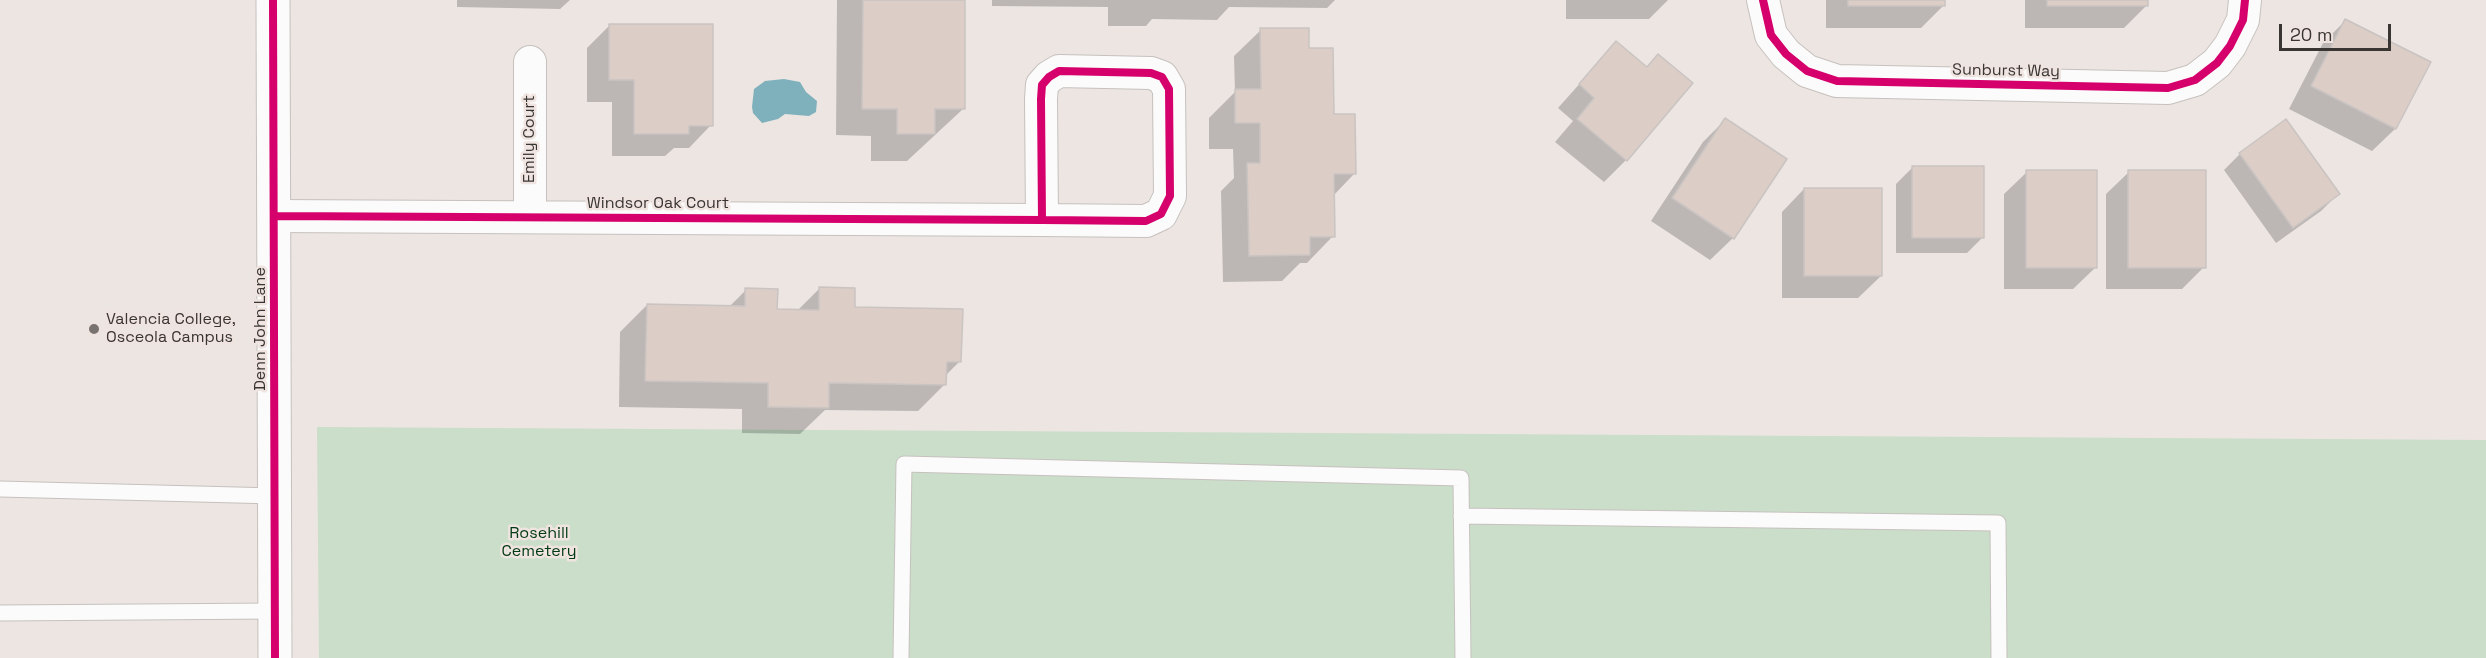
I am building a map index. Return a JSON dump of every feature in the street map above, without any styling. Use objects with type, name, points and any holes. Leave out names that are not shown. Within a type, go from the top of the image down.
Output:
[{"type":"street","name":"Denn John Lane","points":[[273,0],[275,658]]},
{"type":"street","name":"Sunburst Way","points":[[1763,0],[1771,35],[1786,54],[1807,71],[1837,81],[2168,88],[2195,80],[2217,63],[2230,46],[2243,20],[2245,0]]},
{"type":"street","name":"Emily Court","points":[[530,62],[530,217]]},
{"type":"street","name":"Windsor Oak Court","points":[[274,216],[1146,221],[1161,214],[1170,196],[1169,89],[1162,77],[1151,73],[1059,71],[1042,85],[1042,220]]},
{"type":"lane","points":[[901,658],[904,464],[1461,478],[1463,658]]},
{"type":"lane","points":[[0,489],[276,496]]},
{"type":"lane","points":[[1461,516],[1998,523],[1999,658]]},
{"type":"lane","points":[[0,613],[275,611]]},
{"type":"green space","name":"Rosehill Cemetery","points":[[317,427],[2486,440],[2486,658],[319,658]]},
{"type":"water","points":[[784,79],[800,82],[806,92],[817,101],[816,112],[809,116],[785,114],[778,119],[762,123],[753,113],[754,89],[765,81]]},
{"type":"building","points":[[863,0],[965,0],[965,109],[935,109],[935,134],[897,134],[897,109],[862,109]]},
{"type":"building","points":[[1848,0],[1945,0],[1945,6],[1848,6]]},
{"type":"building","points":[[2047,0],[2148,0],[2148,6],[2047,6]]},
{"type":"building","points":[[2345,19],[2431,62],[2396,129],[2311,86]]},
{"type":"building","points":[[609,24],[713,24],[713,126],[689,126],[689,134],[634,134],[634,80],[609,80]]},
{"type":"building","points":[[1260,28],[1309,28],[1309,48],[1333,48],[1334,114],[1355,114],[1356,174],[1334,174],[1335,237],[1310,237],[1310,255],[1249,256],[1247,163],[1260,163],[1260,123],[1235,123],[1235,89],[1261,89]]},
{"type":"building","points":[[1616,41],[1647,67],[1658,54],[1693,83],[1627,161],[1577,119],[1594,98],[1579,84]]},
{"type":"building","points":[[1725,118],[1787,159],[1734,239],[1672,198]]},
{"type":"building","points":[[2286,119],[2340,194],[2293,228],[2239,153]]},
{"type":"building","points":[[1912,166],[1984,166],[1984,238],[1912,238]]},
{"type":"building","points":[[2026,170],[2097,170],[2097,268],[2026,268]]},
{"type":"building","points":[[2128,170],[2206,170],[2206,268],[2128,268]]},
{"type":"building","points":[[1804,188],[1882,188],[1882,276],[1804,276]]},
{"type":"building","points":[[819,287],[855,288],[855,307],[963,309],[961,362],[947,362],[946,385],[829,383],[829,408],[768,407],[768,383],[645,381],[647,304],[745,306],[745,288],[778,289],[777,309],[819,310]]},
{"type":"cycle path","points":[[273,0],[275,658]]},
{"type":"cycle path","points":[[1763,0],[1771,35],[1786,54],[1807,71],[1837,81],[2168,88],[2195,80],[2217,63],[2230,46],[2243,20],[2245,0]]},
{"type":"cycle path","points":[[274,216],[1042,220],[1042,85],[1059,71],[1151,73],[1162,77],[1169,89],[1170,196],[1161,214],[1146,221],[1042,220]]},
{"type":"place","name":"Valencia College, Osceola Campus","points":[[94,329]]}]
